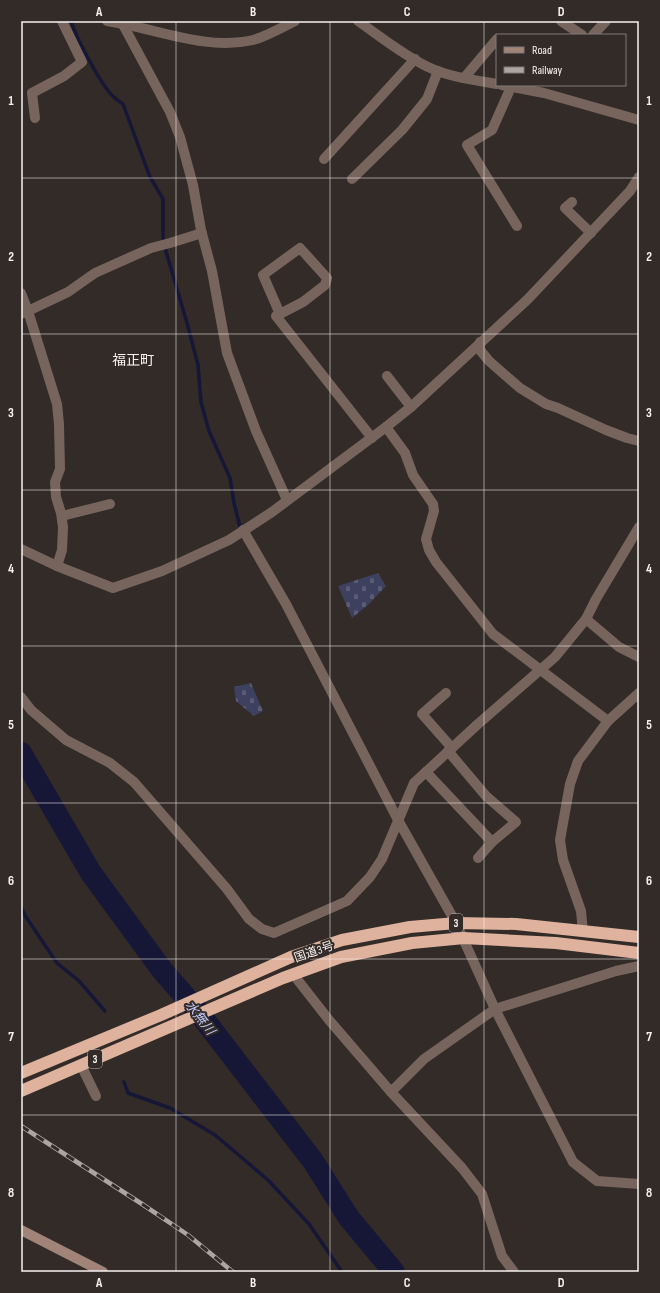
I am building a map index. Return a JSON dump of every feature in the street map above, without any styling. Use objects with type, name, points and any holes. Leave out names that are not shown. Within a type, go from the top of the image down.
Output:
[{"type":"highway","name":"国道3号","points":[[21,1073],[161,1015],[278,962],[342,940],[410,927],[456,923],[516,924],[639,937]]},
{"type":"highway","name":"国道3号","points":[[21,1091],[288,976],[348,956],[412,942],[464,938],[556,943],[639,953]]},
{"type":"street","points":[[35,118],[32,93],[64,76],[82,62],[62,21]]},
{"type":"street","points":[[108,21],[122,22],[188,38],[225,43],[254,40],[295,21]]},
{"type":"street","points":[[358,21],[428,67],[464,78],[496,84]]},
{"type":"street","points":[[561,21],[580,34]]},
{"type":"street","points":[[594,34],[606,21]]},
{"type":"street","points":[[122,22],[170,112],[180,137],[193,185],[202,233],[212,271],[227,353],[256,431],[287,500]]},
{"type":"street","points":[[464,78],[496,40]]},
{"type":"street","points":[[324,159],[415,59]]},
{"type":"street","points":[[352,179],[402,130],[427,99],[438,70]]},
{"type":"street","points":[[517,226],[467,145],[492,130],[507,86],[546,89],[639,120]]},
{"type":"street","points":[[21,548],[57,566],[113,588],[172,566],[230,540],[272,512],[372,438],[411,407],[528,299],[630,191],[639,177]]},
{"type":"street","points":[[572,202],[565,208],[591,233]]},
{"type":"street","points":[[25,313],[68,292],[95,273],[159,245],[170,244],[202,233]]},
{"type":"street","points":[[280,314],[263,275],[300,248],[327,278],[325,285],[303,302],[280,314],[276,316],[372,438]]},
{"type":"street","points":[[21,293],[25,313],[57,404],[60,469],[55,482],[56,497],[62,516],[63,527],[62,550],[57,566]]},
{"type":"street","points":[[480,342],[480,350],[489,361],[520,388],[532,396],[546,404],[606,430],[639,441]]},
{"type":"street","points":[[387,376],[411,407]]},
{"type":"street","points":[[386,427],[405,453],[413,475],[433,504],[434,512],[426,539],[429,550],[436,562],[493,634],[608,721]]},
{"type":"street","points":[[62,516],[110,504]]},
{"type":"street","points":[[21,697],[31,710],[66,740],[110,763],[134,782],[227,889],[249,919],[262,930],[274,933],[347,901],[370,877],[382,859],[414,783],[555,657],[586,619],[596,599],[639,527]]},
{"type":"street","points":[[243,530],[286,604],[398,820],[464,938],[495,1009],[573,1162],[597,1181],[639,1184]]},
{"type":"street","points":[[586,619],[619,647],[639,657]]},
{"type":"street","points":[[446,693],[422,714],[486,796],[516,822],[492,842],[478,858]]},
{"type":"street","points":[[583,932],[581,911],[562,860],[560,840],[570,784],[578,761],[608,721],[639,693]]},
{"type":"street","points":[[426,772],[492,842]]},
{"type":"street","points":[[391,1092],[424,1059],[495,1009],[616,971],[639,966]]},
{"type":"street","points":[[288,976],[329,1020],[391,1092],[462,1168],[482,1194],[502,1256],[514,1272]]},
{"type":"street","points":[[81,1065],[96,1096]]},
{"type":"street","points":[[21,1230],[103,1272]]},
{"type":"green space","points":[[378,573],[386,586],[369,604],[352,618],[338,586]]},
{"type":"green space","points":[[251,683],[263,711],[254,716],[236,701],[234,687]]},
{"type":"waterway","points":[[71,21],[84,50],[103,84],[116,99],[123,104],[150,177],[163,199],[163,237],[165,248],[198,365],[201,402],[209,431],[230,478],[240,527]]},
{"type":"waterway","name":"水無川","points":[[21,753],[91,873],[162,970],[196,1009],[313,1161],[349,1218],[394,1272]]},
{"type":"waterway","points":[[21,907],[26,917],[57,963],[79,981],[105,1011]]},
{"type":"waterway","points":[[124,1082],[128,1093],[170,1108],[215,1135],[268,1180],[309,1224],[342,1272]]},
{"type":"railway","points":[[21,1126],[188,1235],[233,1272]]},
{"type":"district","name":"福正町","points":[[133,360]]}]
